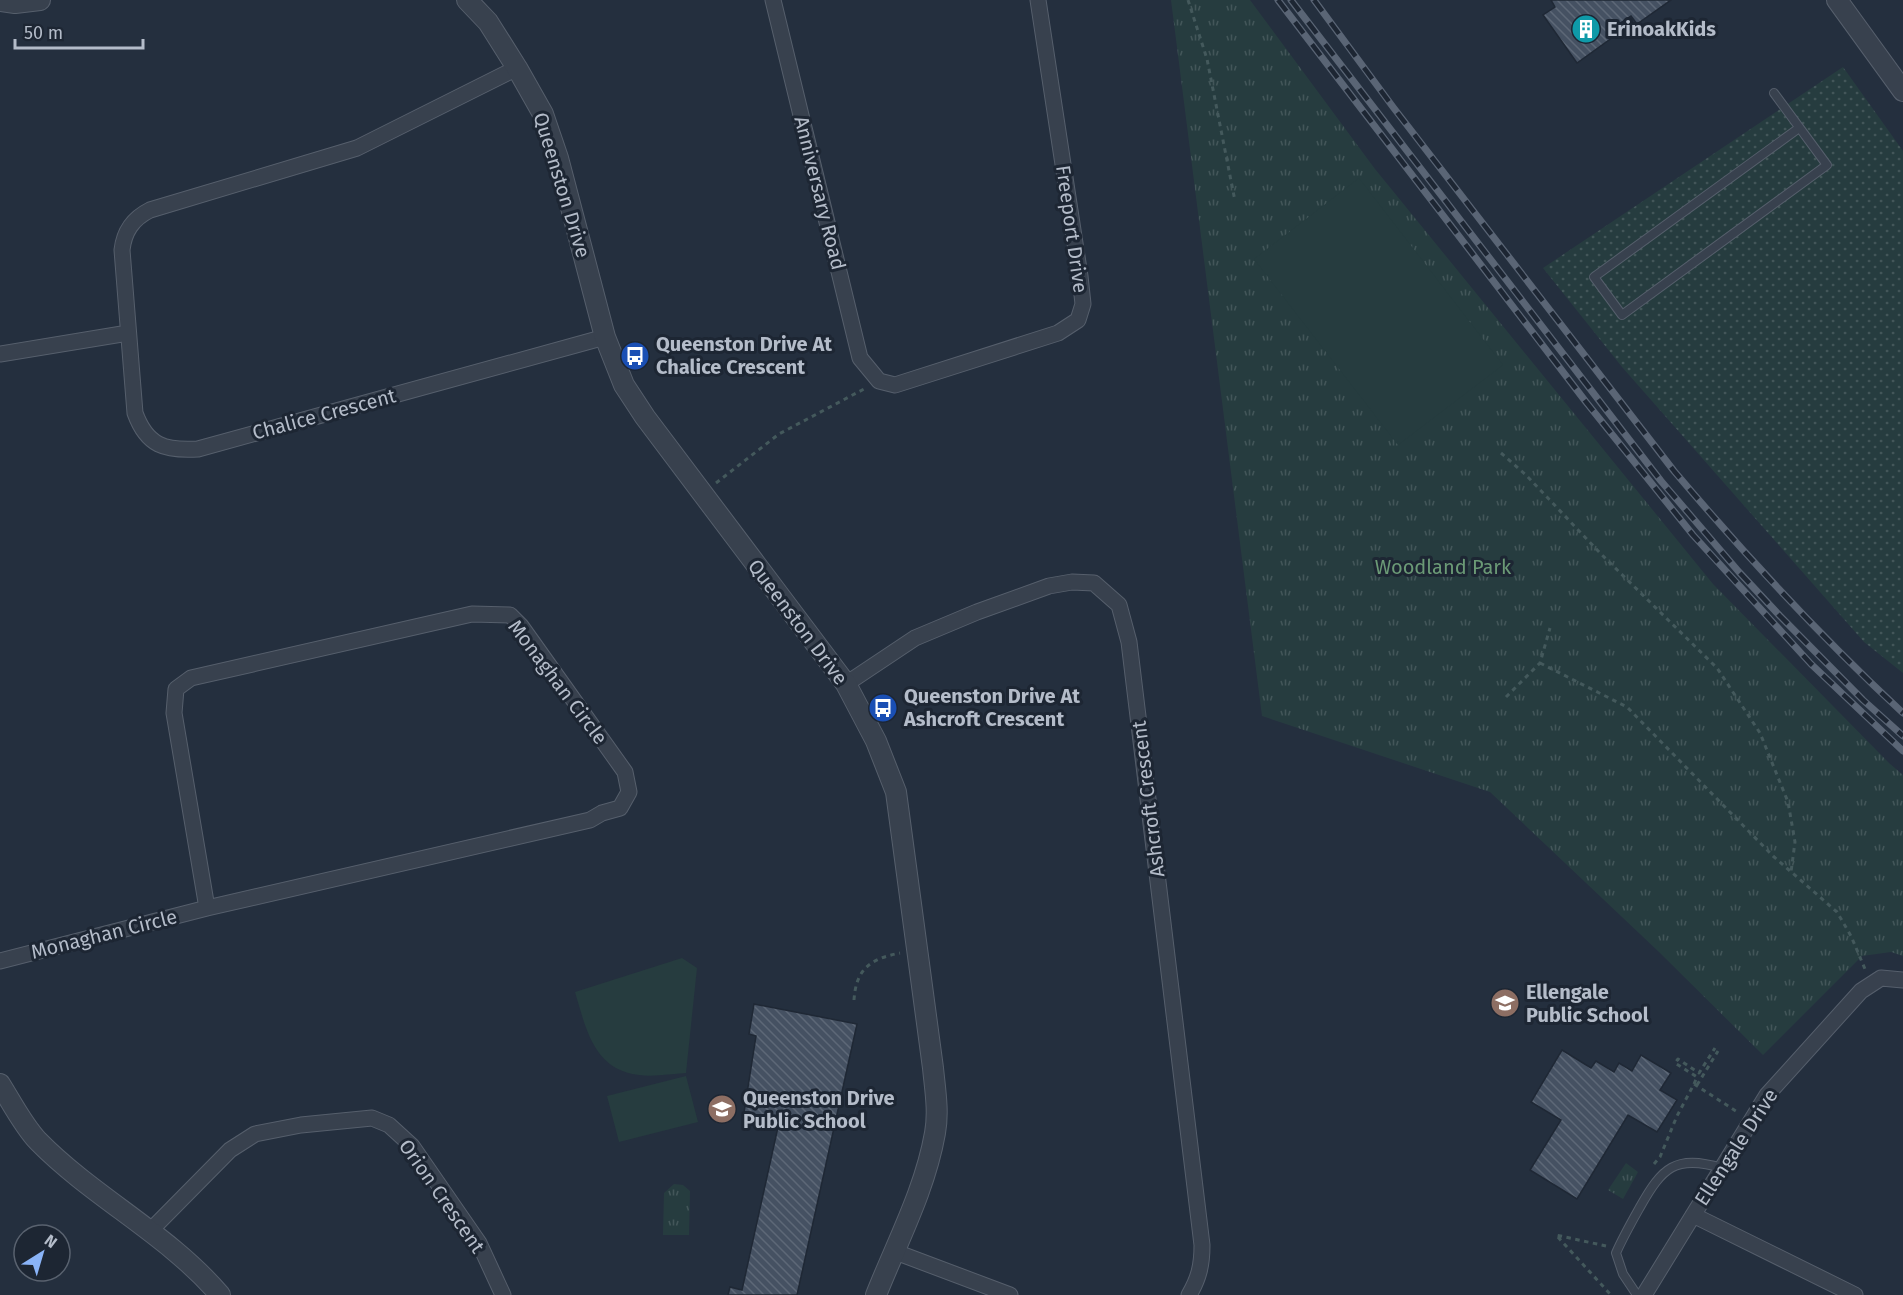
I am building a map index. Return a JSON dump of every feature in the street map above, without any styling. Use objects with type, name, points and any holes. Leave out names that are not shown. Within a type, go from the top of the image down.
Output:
[{"type":"street","points":[[0,1],[15,3],[40,0]]},
{"type":"street","name":"Queenston Drive","points":[[467,0],[488,22],[543,114],[558,158],[605,337],[624,385],[645,417],[846,684],[876,741],[896,792],[933,1068],[936,1132],[922,1183],[876,1295]]},
{"type":"street","name":"Anniversary Road","points":[[773,0],[860,358],[879,381]]},
{"type":"street","name":"Freeport Drive","points":[[879,381],[895,385],[1058,333],[1078,320],[1083,304],[1080,276],[1038,0]]},
{"type":"street","points":[[1837,0],[1903,91]]},
{"type":"street","name":"Chalice Crescent","points":[[517,68],[357,148],[139,215],[123,236],[122,250],[135,413],[140,427],[161,447],[177,450],[198,449],[605,337]]},
{"type":"street","points":[[0,354],[128,333]]},
{"type":"street","name":"Ashcroft Crescent","points":[[846,684],[915,638],[977,612],[1049,586],[1072,582],[1094,583],[1119,605],[1129,642],[1202,1245],[1199,1278],[1189,1295]]},
{"type":"street","name":"Monaghan Circle","points":[[0,961],[207,908],[590,820],[602,813],[620,808],[629,792],[625,772],[521,626],[510,615],[472,614],[191,678],[176,689],[174,713],[207,908]]},
{"type":"street","points":[[1871,984],[1881,978],[1903,980]]},
{"type":"street","name":"Ellengale Drive","points":[[1644,1295],[1767,1095],[1861,991],[1871,984]]},
{"type":"street","points":[[0,1084],[37,1139],[78,1178],[150,1231],[203,1276],[219,1295]]},
{"type":"street","name":"Orion Crescent","points":[[150,1231],[230,1150],[245,1139],[264,1131],[372,1118],[389,1125],[412,1146],[479,1243],[503,1295]]},
{"type":"street","points":[[1693,1215],[1855,1295]]},
{"type":"street","points":[[893,1251],[1010,1295]]},
{"type":"lane","points":[[1774,93],[1827,165],[1622,315],[1594,277],[1799,128]]},
{"type":"lane","points":[[1637,1295],[1623,1274],[1616,1253],[1652,1186],[1663,1173],[1679,1165],[1703,1162],[1722,1168]]},
{"type":"path","points":[[1188,0],[1206,59],[1235,201]]},
{"type":"path","points":[[702,493],[779,434],[879,381]]},
{"type":"path","points":[[1501,453],[1526,475],[1600,554],[1717,668],[1760,733],[1788,802],[1795,842],[1791,872]]},
{"type":"path","points":[[1506,697],[1540,663],[1550,628]]},
{"type":"path","points":[[1540,663],[1628,708],[1773,856],[1837,912],[1851,936],[1871,984]]},
{"type":"path","points":[[854,1000],[855,984],[867,966],[886,956],[917,950]]},
{"type":"path","points":[[1717,1050],[1696,1085],[1697,1077],[1675,1063],[1678,1059],[1699,1073],[1717,1050]]},
{"type":"path","points":[[1715,1097],[1750,1121]]},
{"type":"path","points":[[1606,1246],[1556,1235],[1611,1295]]},
{"type":"green space","name":"Woodland Park","points":[[1171,0],[1250,0],[1375,169],[1713,584],[1903,775],[1903,956],[1891,952],[1862,956],[1763,1055],[1659,952],[1490,792],[1262,716]]},
{"type":"green space","points":[[1843,67],[1903,151],[1903,673],[1864,642],[1622,367],[1543,268]]},
{"type":"green space","points":[[1359,178],[1503,365],[1398,445],[1254,259]]},
{"type":"green space","points":[[682,958],[697,968],[686,1073],[657,1076],[624,1072],[602,1056],[594,1045],[583,1020],[575,992]]},
{"type":"green space","points":[[686,1076],[698,1122],[619,1142],[607,1096]]},
{"type":"green space","points":[[1626,1163],[1638,1172],[1623,1199],[1608,1190]]},
{"type":"green space","points":[[674,1184],[683,1185],[690,1191],[689,1235],[663,1235],[664,1193]]},
{"type":"building","name":"ErinoakKids","points":[[1551,0],[1671,0],[1637,24],[1631,16],[1616,26],[1620,32],[1577,63],[1543,15],[1555,7]]},
{"type":"building","points":[[754,1004],[857,1024],[797,1295],[728,1295],[730,1287],[742,1290],[778,1127],[743,1119],[756,1036],[749,1034]]},
{"type":"building","points":[[1562,1050],[1591,1068],[1596,1061],[1614,1072],[1619,1063],[1632,1071],[1641,1055],[1671,1073],[1660,1090],[1677,1100],[1657,1132],[1628,1115],[1577,1199],[1530,1170],[1561,1120],[1531,1102]]},
{"type":"railway","points":[[1278,0],[1586,402],[1693,535],[1811,664],[1903,751]]},
{"type":"railway","points":[[1291,0],[1661,481],[1780,616],[1863,700],[1903,736]]},
{"type":"railway","points":[[1314,0],[1393,107],[1674,471],[1785,595],[1903,713]]},
{"type":"place","name":"ErinoakKids","points":[[1586,29]]},
{"type":"place","name":"Queenston Drive At Chalice Crescent","points":[[635,356]]},
{"type":"place","name":"Queenston Drive At Ashcroft Crescent","points":[[883,708]]},
{"type":"place","name":"Ellengale Public School","points":[[1505,1003]]},
{"type":"place","name":"Queenston Drive Public School","points":[[722,1109]]}]
